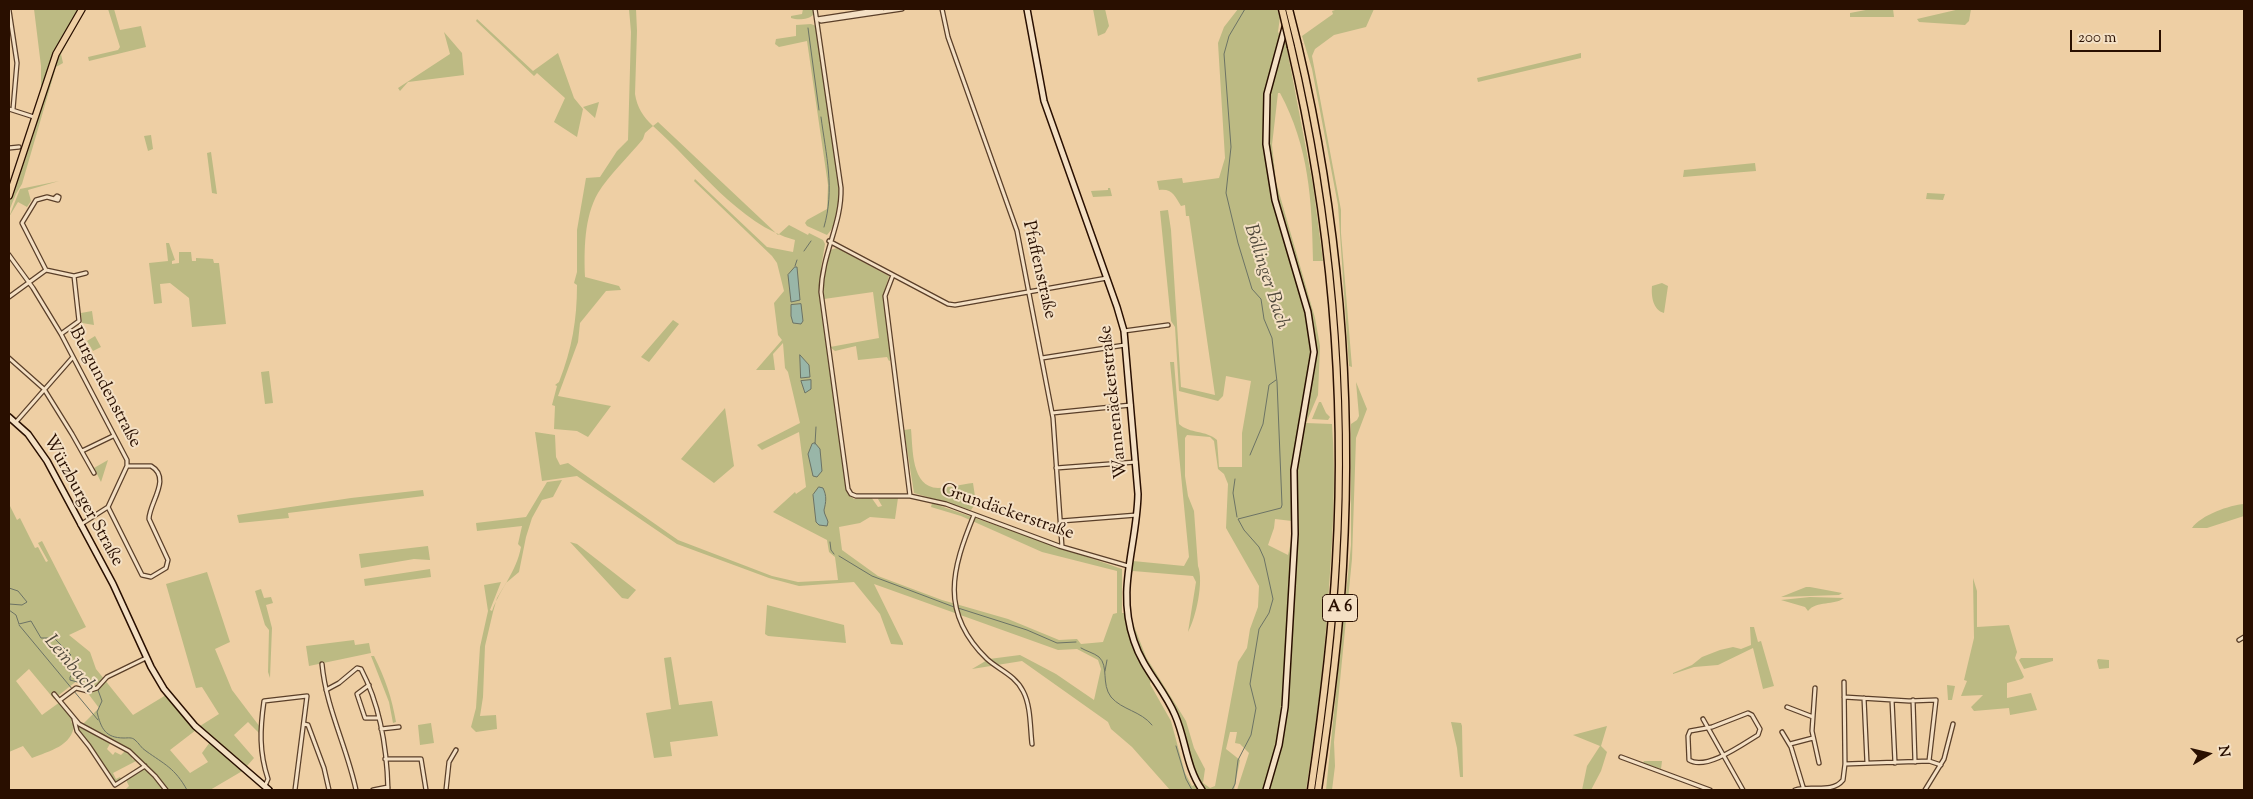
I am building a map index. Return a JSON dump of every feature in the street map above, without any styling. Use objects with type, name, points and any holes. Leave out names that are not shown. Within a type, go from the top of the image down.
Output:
[{"type":"highway","name":"A 6","points":[[1282,9],[1295,46]]},
{"type":"highway","name":"A 6","points":[[1289,9],[1295,46],[1319,147],[1340,310],[1345,522],[1340,613],[1318,790]]},
{"type":"highway","name":"A 6","points":[[1311,790],[1324,698],[1334,591],[1342,421]]},
{"type":"main road","points":[[9,196],[56,54],[82,9]]},
{"type":"street","points":[[815,9],[842,188],[839,212],[829,241],[948,304],[956,305],[1107,278]]},
{"type":"street","points":[[817,19],[821,21],[882,9]]},
{"type":"street","points":[[867,12],[902,9]]},
{"type":"street","name":"Pfaffenstraße","points":[[942,9],[948,37],[1017,231],[1052,413],[1062,547]]},
{"type":"street","name":"Wannenäckerstraße","points":[[1027,9],[1044,100],[1124,331],[1136,462],[1137,515],[1128,566],[1126,599],[1134,642],[1151,676],[1175,716],[1189,767],[1202,790]]},
{"type":"street","points":[[1266,790],[1279,745],[1286,707],[1295,534],[1294,470],[1314,352],[1308,312],[1275,200],[1266,144],[1267,94],[1289,9]]},
{"type":"street","points":[[9,10],[17,63],[11,109],[35,117]]},
{"type":"street","points":[[9,148],[19,147]]},
{"type":"street","points":[[46,270],[22,223],[36,200],[55,198]]},
{"type":"street","name":"Grundäckerstraße","points":[[829,241],[823,267],[821,292],[848,490],[851,494],[856,496],[910,496],[946,504],[1062,547],[1128,566]]},
{"type":"street","name":"Burgundenstraße","points":[[9,255],[61,334],[125,455],[127,466],[108,507]]},
{"type":"street","points":[[9,298],[27,282],[46,270],[74,276],[86,273]]},
{"type":"street","points":[[894,275],[885,296],[910,496]]},
{"type":"street","points":[[61,334],[79,321],[74,276]]},
{"type":"street","points":[[1124,331],[1168,326]]},
{"type":"street","points":[[1042,358],[1126,345]]},
{"type":"street","points":[[15,423],[73,357]]},
{"type":"street","points":[[9,358],[44,389],[94,473]]},
{"type":"street","points":[[1052,413],[1132,405]]},
{"type":"street","name":"Würzburger Straße","points":[[9,417],[36,445],[122,604],[147,658],[164,689],[186,716],[267,788]]},
{"type":"street","points":[[82,451],[113,435]]},
{"type":"street","points":[[1056,468],[1136,462]]},
{"type":"street","points":[[80,525],[108,507],[142,575],[151,577],[166,568],[168,560],[149,519],[159,488],[158,474],[151,466],[127,466]]},
{"type":"street","points":[[974,515],[958,556],[954,576],[956,608],[965,630],[978,650],[1013,678],[1024,693],[1032,744]]},
{"type":"street","points":[[1061,521],[1137,515]]},
{"type":"street","points":[[2239,640],[2244,637]]},
{"type":"street","points":[[60,700],[72,690],[79,688],[91,690],[97,688],[107,677],[147,658]]},
{"type":"street","points":[[322,664],[326,690],[351,767],[356,790]]},
{"type":"street","points":[[326,690],[357,668],[361,669],[369,685],[379,718],[388,789],[373,790]]},
{"type":"street","points":[[1795,790],[1829,788],[1838,785],[1845,776],[1844,682]]},
{"type":"street","points":[[369,685],[357,694],[365,718],[379,718]]},
{"type":"street","points":[[1815,688],[1812,738],[1819,763]]},
{"type":"street","points":[[54,694],[74,719],[84,728],[130,751],[166,790]]},
{"type":"street","points":[[267,788],[268,779],[262,763],[260,742],[264,701],[306,696],[295,790]]},
{"type":"street","points":[[1844,697],[1936,700],[1929,761]]},
{"type":"street","points":[[1864,698],[1867,763]]},
{"type":"street","points":[[1892,700],[1896,763]]},
{"type":"street","points":[[1912,700],[1915,762]]},
{"type":"street","points":[[1787,707],[1813,716]]},
{"type":"street","points":[[1748,713],[1752,715],[1760,728],[1758,735],[1722,755],[1705,762],[1690,760],[1689,732],[1695,729],[1708,728],[1748,713]]},
{"type":"street","points":[[74,719],[77,731],[116,785],[145,766]]},
{"type":"street","points":[[1703,719],[1743,790]]},
{"type":"street","points":[[304,724],[308,724],[318,746],[329,790]]},
{"type":"street","points":[[1925,790],[1946,756],[1953,724]]},
{"type":"street","points":[[381,729],[398,727]]},
{"type":"street","points":[[1782,732],[1790,744],[1803,789]]},
{"type":"street","points":[[1790,744],[1812,738]]},
{"type":"street","points":[[446,790],[449,762],[456,750]]},
{"type":"street","points":[[1621,757],[1710,790]]},
{"type":"street","points":[[385,759],[421,759],[426,790]]},
{"type":"street","points":[[1845,764],[1929,761],[1941,765]]},
{"type":"shaded area","points":[[34,9],[89,9],[85,10],[61,54],[63,63],[56,67],[22,184],[9,211],[9,199],[16,185],[33,136],[46,89],[41,86],[41,66]]},
{"type":"shaded area","points":[[108,9],[114,9],[120,30],[141,26],[146,47],[89,61],[88,57],[118,50],[120,47]]},
{"type":"shaded area","points":[[629,9],[636,9],[635,94],[641,111],[653,126],[645,133],[643,139],[598,193],[593,202],[587,223],[585,245],[585,277],[619,286],[621,290],[606,291],[580,323],[578,342],[558,396],[611,406],[588,437],[577,431],[554,429],[555,406],[552,405],[557,386],[555,385],[559,382],[567,358],[575,322],[577,285],[574,283],[577,272],[577,230],[586,178],[600,177],[617,151],[628,140],[631,32]]},
{"type":"shaded area","points":[[803,9],[813,9],[813,15],[802,19],[791,18],[791,16],[802,14]]},
{"type":"shaded area","points":[[1093,9],[1105,9],[1109,26],[1105,33],[1098,36]]},
{"type":"shaded area","points":[[1238,9],[1277,9],[1280,17],[1278,32],[1286,44],[1313,185],[1323,261],[1313,261],[1310,195],[1303,154],[1290,113],[1280,93],[1278,93],[1272,145],[1276,182],[1315,318],[1320,346],[1318,395],[1306,423],[1332,424],[1334,465],[1334,505],[1327,612],[1314,740],[1306,790],[1268,790],[1280,751],[1263,790],[1237,790],[1249,753],[1240,744],[1235,743],[1237,732],[1230,732],[1226,749],[1240,760],[1234,790],[1170,790],[1132,747],[1111,729],[1108,722],[1022,661],[972,669],[989,659],[1020,655],[1056,674],[1094,700],[1101,669],[1098,660],[1077,649],[1058,650],[874,584],[903,645],[891,644],[880,614],[854,582],[799,586],[769,578],[677,544],[577,476],[542,481],[535,432],[555,435],[556,457],[560,465],[568,463],[678,540],[772,576],[798,582],[838,580],[835,557],[829,552],[827,540],[773,512],[795,492],[796,494],[806,487],[799,432],[762,450],[757,445],[800,423],[788,372],[785,368],[783,343],[773,354],[775,370],[756,370],[782,340],[778,335],[774,303],[784,291],[777,263],[694,181],[695,179],[767,247],[793,252],[795,240],[779,234],[789,225],[823,240],[825,244],[819,294],[846,489],[848,494],[854,499],[871,497],[878,507],[882,506],[879,498],[898,498],[895,519],[870,517],[860,523],[839,527],[842,550],[878,576],[942,600],[1008,619],[1059,640],[1077,639],[1081,644],[1103,642],[1113,614],[1117,613],[1117,571],[1042,552],[961,516],[931,507],[932,503],[1122,569],[1122,613],[1125,613],[1132,643],[1151,680],[1150,684],[1171,721],[1185,773],[1192,786],[1199,783],[1192,766],[1181,722],[1146,662],[1131,618],[1146,657],[1186,721],[1194,748],[1205,769],[1203,783],[1210,788],[1215,786],[1238,662],[1247,648],[1250,629],[1258,607],[1259,586],[1226,528],[1228,484],[1224,474],[1218,469],[1214,441],[1210,437],[1187,435],[1185,438],[1185,476],[1188,496],[1194,511],[1200,573],[1200,590],[1188,632],[1196,582],[1193,576],[1133,571],[1130,575],[1133,561],[1184,566],[1189,557],[1170,362],[1174,362],[1179,424],[1213,437],[1217,440],[1219,467],[1242,467],[1242,433],[1251,381],[1226,376],[1223,396],[1218,401],[1179,391],[1175,327],[1171,321],[1160,211],[1168,210],[1171,230],[1181,387],[1215,395],[1189,216],[1186,216],[1185,205],[1181,206],[1173,194],[1167,190],[1159,190],[1157,181],[1182,178],[1183,183],[1219,178],[1225,158],[1218,43],[1224,27]],"holes":[[[1275,519],[1292,521],[1291,542],[1288,555],[1268,545]]]},
{"type":"shaded area","points":[[1338,9],[1374,9],[1366,27],[1334,35],[1315,49],[1312,56],[1341,210],[1341,233],[1352,367],[1349,366],[1338,205],[1312,69],[1302,36],[1333,14],[1332,11]]},
{"type":"shaded area","points":[[1871,9],[1893,9],[1894,17],[1850,17],[1850,13]]},
{"type":"shaded area","points":[[1960,9],[1971,9],[1969,21],[1965,25],[1919,22],[1917,19]]},
{"type":"shaded area","points":[[477,19],[533,71],[558,53],[574,98],[583,109],[577,137],[554,122],[565,98],[537,73],[534,76],[476,21]]},
{"type":"shaded area","points":[[811,24],[816,26],[840,187],[836,219],[827,235],[807,226],[805,223],[827,209],[828,185],[807,41],[779,47],[775,44],[776,39],[796,36],[796,25]]},
{"type":"shaded area","points":[[444,32],[462,53],[464,75],[408,82],[400,91],[398,88],[450,54]]},
{"type":"shaded area","points":[[1581,53],[1581,58],[1478,82],[1477,78]]},
{"type":"shaded area","points":[[599,102],[595,118],[583,107]]},
{"type":"shaded area","points":[[658,122],[776,233],[755,221],[719,192],[653,126]]},
{"type":"shaded area","points":[[151,135],[153,149],[148,151],[144,136]]},
{"type":"shaded area","points":[[211,152],[217,194],[212,193],[207,153]]},
{"type":"shaded area","points":[[1755,163],[1756,171],[1683,177],[1684,170]]},
{"type":"shaded area","points":[[59,181],[28,190],[31,201],[27,207],[18,202],[9,217],[20,189]]},
{"type":"shaded area","points":[[1110,188],[1112,196],[1093,197],[1091,191],[1108,190]]},
{"type":"shaded area","points":[[1927,193],[1945,194],[1943,200],[1926,199]]},
{"type":"shaded area","points":[[166,243],[169,243],[175,260],[172,261],[172,264],[179,263],[179,252],[191,252],[192,261],[196,261],[196,258],[213,259],[214,263],[219,263],[226,324],[192,327],[189,298],[170,283],[160,284],[162,303],[154,304],[149,263],[168,261]]},
{"type":"shaded area","points":[[837,248],[889,276],[883,296],[891,360],[889,361],[887,357],[858,360],[856,346],[835,351],[830,347],[879,338],[873,292],[824,299],[824,268],[830,250]]},
{"type":"shaded area","points":[[797,267],[800,300],[791,302],[788,275]]},
{"type":"shaded area","points":[[1662,283],[1668,286],[1664,313],[1655,306],[1652,294],[1652,286]]},
{"type":"shaded area","points":[[801,304],[803,321],[801,324],[793,323],[791,305]]},
{"type":"shaded area","points":[[92,311],[94,325],[82,323],[81,313]]},
{"type":"shaded area","points":[[673,320],[679,324],[649,362],[641,357]]},
{"type":"shaded area","points":[[95,336],[101,347],[93,351],[87,341]]},
{"type":"shaded area","points":[[800,355],[809,365],[810,377],[801,378]]},
{"type":"shaded area","points":[[269,371],[273,403],[265,404],[261,372]]},
{"type":"shaded area","points":[[811,380],[811,389],[805,393],[801,381]]},
{"type":"shaded area","points":[[1356,382],[1367,409],[1356,438],[1352,559],[1334,742],[1335,766],[1332,790],[1326,790],[1351,545],[1351,424],[1359,416]]},
{"type":"shaded area","points":[[1319,402],[1321,402],[1330,417],[1328,420],[1312,419]]},
{"type":"shaded area","points":[[725,408],[734,466],[714,483],[681,459]]},
{"type":"shaded area","points":[[911,429],[915,466],[923,481],[929,486],[938,488],[973,483],[976,503],[971,510],[914,493],[904,430]]},
{"type":"shaded area","points":[[815,443],[820,449],[822,471],[817,477],[813,476],[808,454],[812,444]]},
{"type":"shaded area","points":[[108,460],[101,482],[94,468]]},
{"type":"shaded area","points":[[562,480],[553,497],[542,500],[532,518],[519,572],[506,583],[519,556],[521,547],[518,544],[522,526],[477,531],[476,523],[526,517],[547,482]]},
{"type":"shaded area","points":[[819,487],[823,488],[825,494],[824,513],[828,522],[827,526],[819,525],[816,522],[813,495]]},
{"type":"shaded area","points":[[423,490],[424,496],[288,513],[289,518],[239,523],[237,515],[351,498]]},
{"type":"shaded area","points":[[9,504],[17,520],[20,518],[35,548],[38,547],[46,562],[48,561],[38,543],[42,541],[86,627],[69,635],[90,652],[96,669],[133,715],[166,695],[196,730],[170,750],[190,773],[208,762],[202,753],[210,742],[244,770],[210,790],[125,790],[129,786],[126,780],[144,767],[138,760],[113,773],[116,779],[120,777],[122,781],[115,782],[111,778],[76,726],[76,723],[80,727],[99,708],[78,680],[54,699],[29,669],[16,681],[42,715],[60,702],[72,719],[71,722],[74,724],[73,731],[65,743],[59,747],[32,758],[23,746],[9,752]],"holes":[[[111,742],[129,752],[135,758],[133,760],[125,751],[121,755],[115,752],[113,755],[107,749]]]},
{"type":"shaded area","points":[[2244,504],[2244,516],[2207,528],[2192,528],[2202,519],[2216,512],[2231,506]]},
{"type":"shaded area","points":[[570,542],[577,544],[636,590],[628,599],[622,598]]},
{"type":"shaded area","points":[[428,546],[430,560],[414,559],[361,568],[359,554]]},
{"type":"shaded area","points":[[430,569],[431,577],[365,586],[364,579]]},
{"type":"shaded area","points":[[207,572],[230,642],[215,649],[232,690],[260,727],[259,733],[248,722],[234,735],[254,758],[247,766],[200,726],[219,714],[202,687],[196,688],[166,584]]},
{"type":"shaded area","points":[[1973,578],[1977,591],[1977,627],[2009,625],[2017,652],[2015,658],[2024,677],[2007,683],[2007,698],[2031,693],[2037,710],[2010,715],[2009,708],[1974,711],[1971,707],[1983,695],[1961,696],[1967,681],[1964,680],[1974,638]]},
{"type":"shaded area","points":[[501,582],[490,610],[492,611],[496,602],[485,646],[483,697],[480,716],[496,715],[497,729],[476,732],[471,727],[476,708],[480,647],[488,611],[484,585]]},
{"type":"shaded area","points":[[1806,587],[1842,593],[1839,595],[1781,597]]},
{"type":"shaded area","points":[[261,589],[264,598],[271,597],[273,603],[266,605],[272,628],[270,678],[268,672],[269,630],[265,625],[255,591]]},
{"type":"shaded area","points":[[1810,597],[1844,598],[1835,602],[1816,605],[1808,611],[1805,607],[1781,600]]},
{"type":"shaded area","points":[[767,605],[844,625],[846,643],[768,636],[765,634]]},
{"type":"shaded area","points":[[1750,627],[1754,627],[1758,642],[1761,641],[1774,686],[1763,689],[1753,648],[1718,665],[1694,667],[1673,674],[1692,665],[1702,657],[1720,650],[1733,647],[1741,649],[1751,645]]},
{"type":"shaded area","points":[[354,640],[355,645],[369,643],[371,653],[309,666],[306,646]]},
{"type":"shaded area","points":[[371,656],[374,656],[385,680],[396,722],[393,723],[389,702]]},
{"type":"shaded area","points":[[671,657],[679,705],[712,701],[718,736],[670,742],[672,756],[654,758],[646,713],[671,709],[664,658]]},
{"type":"shaded area","points":[[2021,658],[2053,658],[2053,661],[2024,669],[2019,660]]},
{"type":"shaded area","points":[[2098,659],[2109,660],[2109,668],[2099,669]]},
{"type":"shaded area","points":[[1947,685],[1955,686],[1952,700],[1948,700]]},
{"type":"shaded area","points":[[1451,722],[1461,723],[1462,726],[1463,777],[1460,777],[1457,748]]},
{"type":"shaded area","points":[[431,723],[434,743],[420,745],[418,725]]},
{"type":"shaded area","points":[[1607,726],[1601,746],[1607,752],[1601,771],[1591,790],[1582,790],[1587,766],[1600,746],[1573,735]]},
{"type":"shaded area","points":[[1644,761],[1662,761],[1661,769],[1643,763]]},
{"type":"waterway","name":"Böllinger Bach","points":[[1232,790],[1235,784],[1238,760],[1251,735],[1256,708],[1250,684],[1259,629],[1269,613],[1273,599],[1264,558],[1259,547],[1244,530],[1238,519],[1281,508],[1282,505],[1277,382],[1272,338],[1264,319],[1261,299],[1252,289],[1226,193],[1231,147],[1224,54],[1229,36],[1245,9]]},
{"type":"waterway","points":[[808,28],[819,110]]},
{"type":"waterway","points":[[821,117],[829,186],[829,199],[824,227]]},
{"type":"waterway","points":[[804,251],[811,241]]},
{"type":"waterway","points":[[795,266],[797,260]]},
{"type":"waterway","name":"Böllinger Bach","points":[[1250,455],[1263,424],[1269,385],[1276,380]]},
{"type":"waterway","points":[[815,444],[816,427]]},
{"type":"waterway","name":"Böllinger Bach","points":[[1235,479],[1233,493],[1237,517]]},
{"type":"waterway","points":[[830,542],[831,550],[834,554]]},
{"type":"waterway","points":[[839,556],[872,576],[954,607]]},
{"type":"waterway","name":"Leinbach","points":[[9,572],[9,577]]},
{"type":"waterway","name":"Leinbach","points":[[9,588],[18,591],[27,602],[22,605],[9,604]]},
{"type":"waterway","points":[[958,608],[1027,630],[1057,643],[1076,642]]},
{"type":"waterway","name":"Leinbach","points":[[9,610],[16,615],[19,624],[31,621],[41,638],[54,638],[71,655],[62,658],[75,671],[70,680],[95,687]]},
{"type":"waterway","name":"Leinbach","points":[[19,625],[98,720]]},
{"type":"waterway","points":[[1081,648],[1099,657],[1102,661],[1105,670],[1106,687],[1111,697],[1120,705],[1148,720],[1152,725]]},
{"type":"waterway","points":[[1105,671],[1107,660]]},
{"type":"waterway","name":"Leinbach","points":[[98,690],[102,701],[97,712],[100,723],[105,731],[118,738],[134,739],[144,750],[174,771],[187,790]]},
{"type":"waterway","points":[[1176,746],[1186,779],[1192,790]]}]
